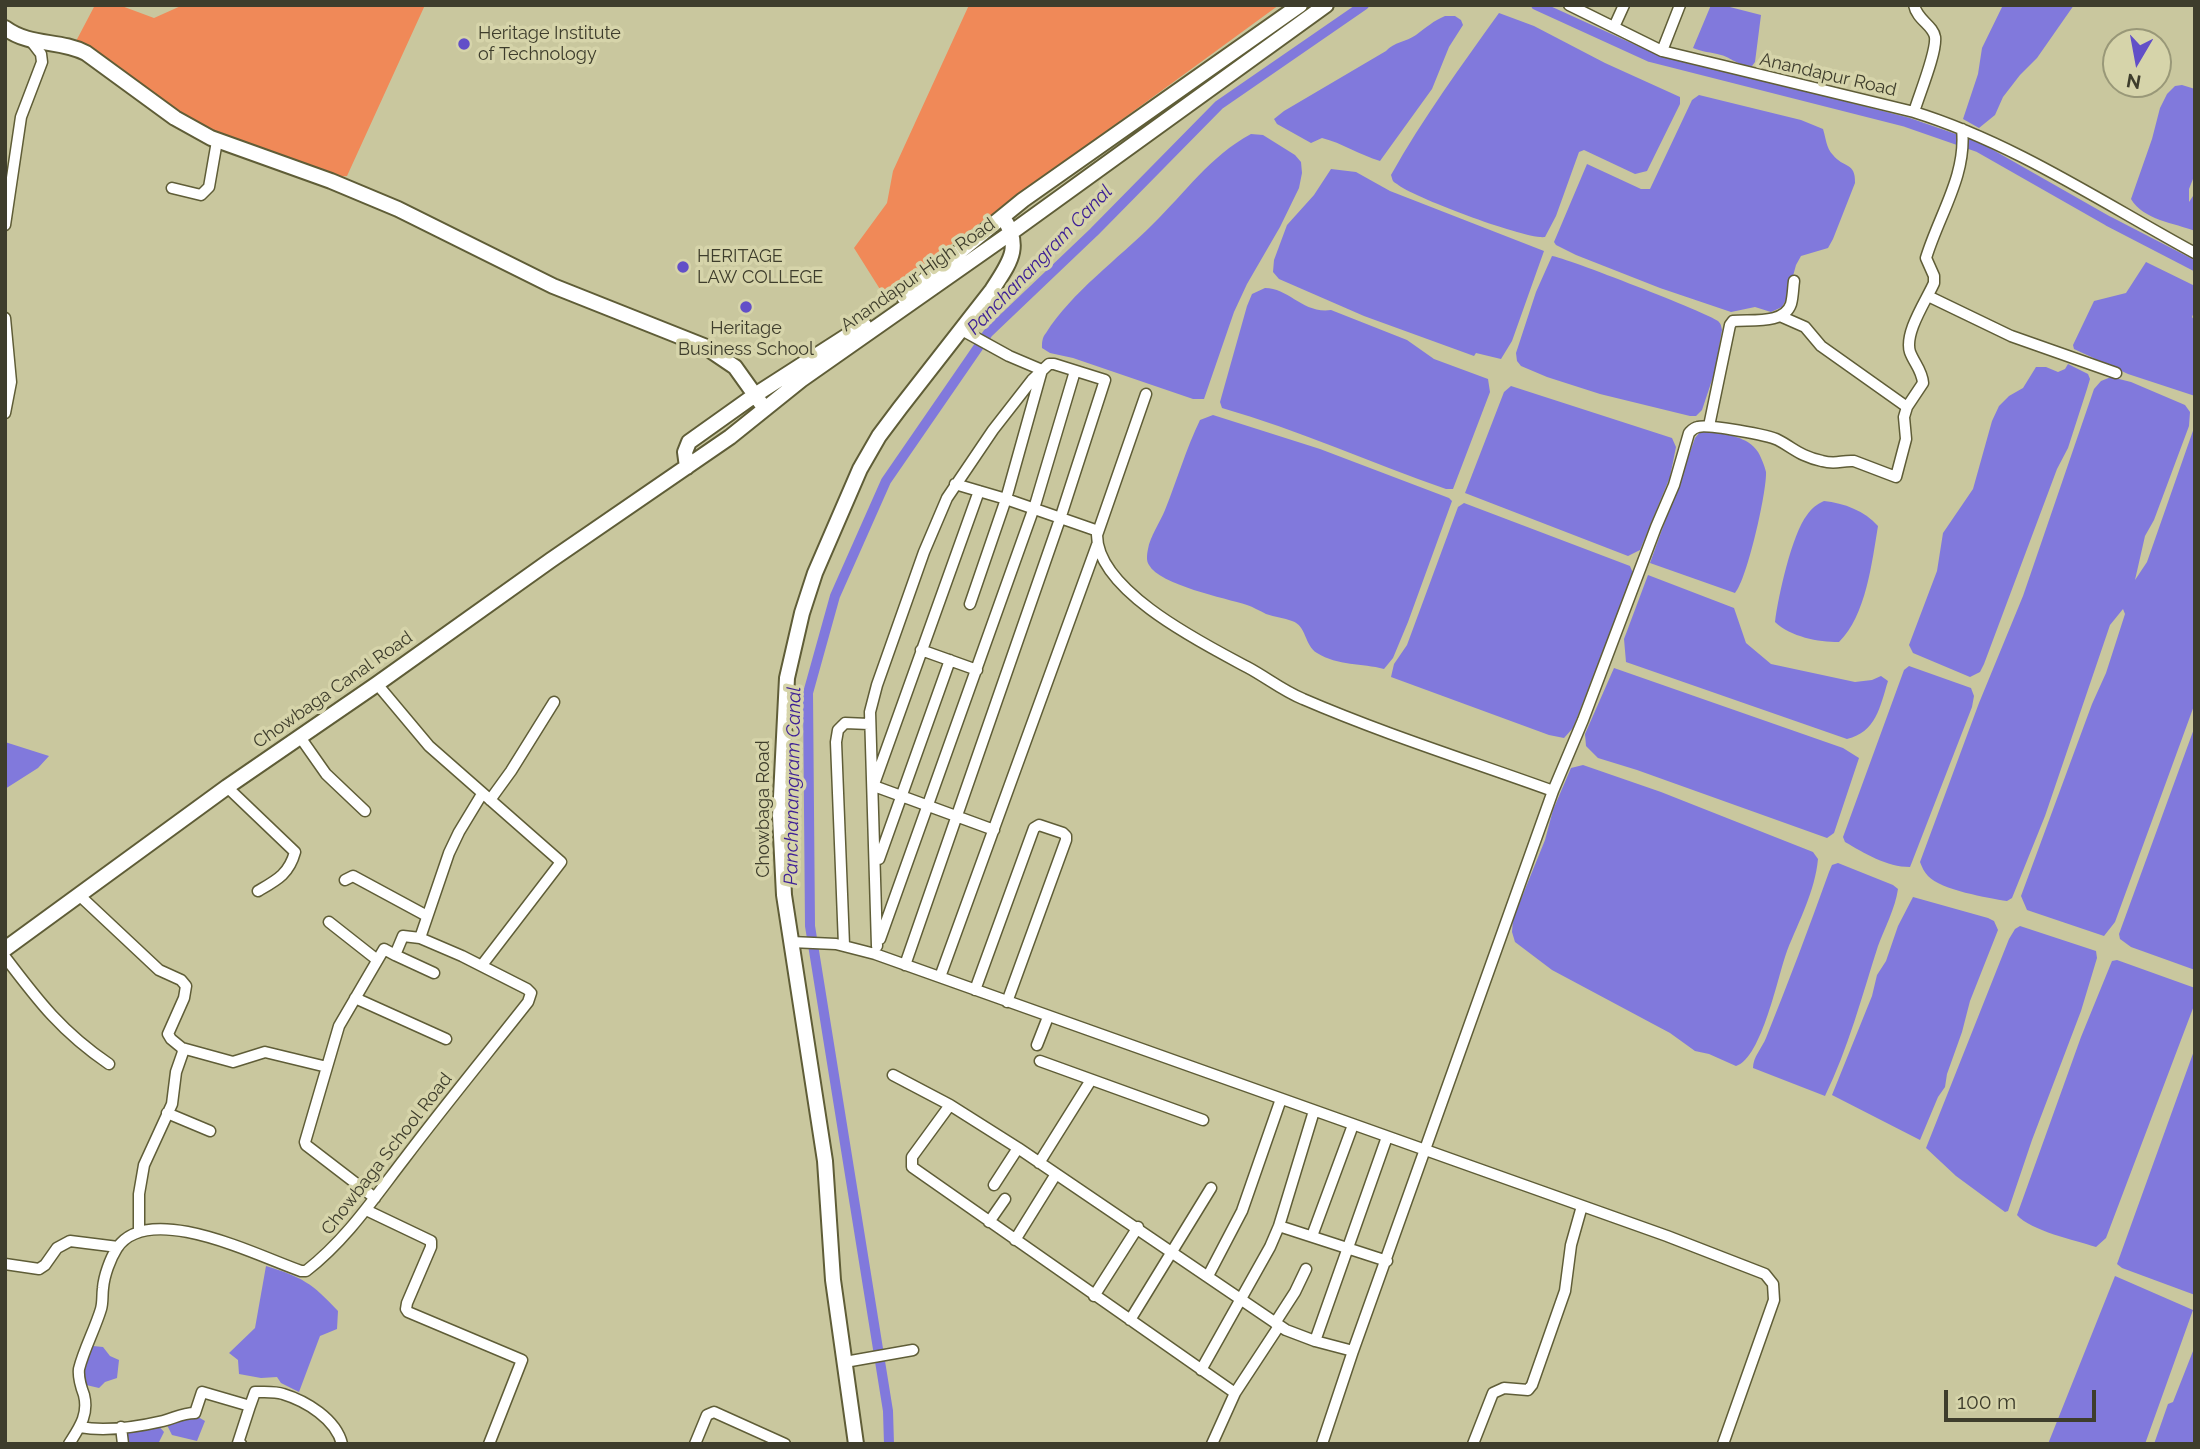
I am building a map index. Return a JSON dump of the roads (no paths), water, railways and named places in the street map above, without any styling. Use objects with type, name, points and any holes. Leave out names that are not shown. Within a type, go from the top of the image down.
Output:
[{"type":"main road","name":"Anandapur High Road","points":[[1300,5],[1023,200],[889,309],[755,394],[689,442],[685,452],[687,467],[730,437],[801,380],[1012,232],[1326,5]]},
{"type":"main road","points":[[5,28],[31,41],[71,45],[176,118],[217,141],[339,184],[454,235],[553,286],[704,346],[735,367],[765,409]]},
{"type":"main road","points":[[1003,217],[1012,232]]},
{"type":"main road","name":"Chowbaga Road","points":[[856,1444],[853,1361],[833,1280],[825,1161],[797,942],[786,914],[780,854],[780,775],[787,678],[802,613],[820,561],[860,469],[879,436],[992,290],[1012,254],[1012,232]]},
{"type":"main road","name":"Chowbaga Canal Road","points":[[5,949],[227,787],[687,467]]},
{"type":"street","name":"Anandapur Road","points":[[1569,5],[1662,51],[1914,112],[1927,74],[1935,37],[1932,29],[1918,16],[1914,5]]},
{"type":"street","points":[[1614,27],[1623,5]]},
{"type":"street","points":[[1662,51],[1680,5]]},
{"type":"street","points":[[5,225],[21,117],[42,62],[41,54],[31,41]]},
{"type":"street","points":[[1914,112],[1955,125],[1963,133],[2007,148],[2195,253]]},
{"type":"street","points":[[1322,1444],[1553,791],[1674,485],[1685,442],[1694,428],[1709,426],[1777,439],[1797,454],[1838,464],[1846,460],[1853,461],[1896,477],[1906,439],[1904,417],[1907,407],[1923,383],[1908,341],[1934,283],[1934,276],[1926,258],[1957,177],[1964,152],[1963,133]]},
{"type":"street","points":[[172,188],[201,195],[209,187],[217,141]]},
{"type":"street","points":[[1709,426],[1730,325],[1734,321],[1768,319],[1787,312],[1791,305],[1794,281]]},
{"type":"street","points":[[1928,296],[2011,336],[2116,373]]},
{"type":"street","points":[[1780,316],[1805,327],[1813,333],[1821,346],[1907,407]]},
{"type":"street","points":[[5,318],[10,382],[5,413]]},
{"type":"street","points":[[960,329],[1009,356],[1042,370]]},
{"type":"street","points":[[876,950],[876,866],[870,712],[920,564],[955,484],[993,430],[1042,370],[1049,364],[1054,364],[1105,380],[1060,519],[905,965]]},
{"type":"street","points":[[970,604],[1006,499],[1042,370]]},
{"type":"street","points":[[876,950],[1034,509],[1075,371]]},
{"type":"street","points":[[940,977],[1097,545],[1098,531],[1146,394]]},
{"type":"street","points":[[955,484],[1098,531]]},
{"type":"street","points":[[873,789],[979,491]]},
{"type":"street","points":[[1097,545],[1107,569],[1169,623],[1299,698],[1553,791]]},
{"type":"street","points":[[921,650],[977,670]]},
{"type":"street","points":[[876,866],[950,660]]},
{"type":"street","points":[[377,684],[420,737],[561,862],[482,965]]},
{"type":"street","points":[[395,955],[403,936],[420,938],[458,832],[511,771],[554,702]]},
{"type":"street","points":[[840,945],[835,742],[838,730],[845,723],[869,724]]},
{"type":"street","points":[[300,737],[326,774],[365,811]]},
{"type":"street","points":[[227,787],[295,852],[286,872],[258,891]]},
{"type":"street","points":[[873,789],[993,830]]},
{"type":"street","points":[[975,990],[1034,828],[1039,825],[1063,833],[1066,840],[1007,1002]]},
{"type":"street","points":[[345,880],[353,876],[427,916]]},
{"type":"street","points":[[79,895],[159,971],[181,980],[186,986],[184,998],[168,1034],[170,1039],[182,1048],[233,1062],[265,1052],[327,1067]]},
{"type":"street","points":[[329,922],[376,959]]},
{"type":"street","name":"Chowbaga School Road","points":[[139,1231],[165,1229],[197,1234],[303,1272],[334,1247],[366,1210],[531,997],[527,989],[482,965],[420,938]]},
{"type":"street","points":[[797,942],[876,950],[905,965],[1582,1206],[1765,1274],[1773,1284],[1772,1309],[1723,1444]]},
{"type":"street","points":[[375,1198],[305,1142],[339,1026],[376,959],[384,949],[434,974]]},
{"type":"street","points":[[5,957],[60,1026],[109,1064]]},
{"type":"street","points":[[355,998],[446,1039]]},
{"type":"street","points":[[1037,1045],[1048,1017]]},
{"type":"street","points":[[69,1444],[85,1413],[80,1366],[102,1305],[104,1280],[118,1247],[139,1231],[139,1194],[144,1165],[174,1096],[182,1048]]},
{"type":"street","points":[[1040,1061],[1203,1121]]},
{"type":"street","points":[[893,1075],[950,1105],[1018,1148],[1138,1227],[1277,1324],[1315,1341],[1353,1351]]},
{"type":"street","points":[[1039,1163],[1091,1080]]},
{"type":"street","points":[[1208,1276],[1242,1211],[1281,1099]]},
{"type":"street","points":[[950,1105],[912,1157],[912,1167],[1235,1393]]},
{"type":"street","points":[[1201,1370],[1264,1260],[1279,1226],[1314,1111]]},
{"type":"street","points":[[167,1113],[210,1131]]},
{"type":"street","points":[[1312,1236],[1353,1125]]},
{"type":"street","points":[[1315,1341],[1387,1137]]},
{"type":"street","points":[[994,1185],[1018,1148]]},
{"type":"street","points":[[1015,1240],[1056,1174]]},
{"type":"street","points":[[1130,1320],[1211,1188]]},
{"type":"street","points":[[989,1222],[1005,1199]]},
{"type":"street","points":[[1473,1444],[1493,1393],[1504,1388],[1528,1390],[1532,1385],[1565,1292],[1571,1245],[1582,1206]]},
{"type":"street","points":[[366,1210],[431,1241],[431,1247],[405,1309],[408,1312],[522,1360],[489,1444]]},
{"type":"street","points":[[1279,1226],[1387,1261]]},
{"type":"street","points":[[1094,1296],[1138,1227]]},
{"type":"street","points":[[5,1264],[39,1269],[57,1248],[70,1241],[118,1247]]},
{"type":"street","points":[[1212,1444],[1235,1393],[1277,1324],[1306,1269]]},
{"type":"street","points":[[853,1361],[912,1350]]},
{"type":"street","points":[[80,1427],[121,1427],[160,1421],[181,1413],[195,1413],[202,1392],[250,1406]]},
{"type":"street","points":[[241,1444],[238,1443],[255,1392],[281,1393],[325,1417],[336,1429],[342,1444]]},
{"type":"street","points":[[695,1444],[707,1415],[714,1412],[785,1444]]},
{"type":"street","points":[[121,1427],[123,1444]]},
{"type":"waterway","name":"Panchanangram Canal","points":[[889,1444],[888,1411],[810,926],[808,693],[835,596],[886,481],[988,333],[1094,232],[1219,105],[1364,5]]},
{"type":"waterway","points":[[1536,5],[1650,57],[1906,122],[1978,147],[2108,221],[2195,266]]},
{"type":"place","name":"Heritage Institute of Technology","points":[[464,44]]},
{"type":"place","name":"HERITAGE LAW COLLEGE","points":[[683,267]]},
{"type":"place","name":"Heritage Business School","points":[[746,307]]}]
